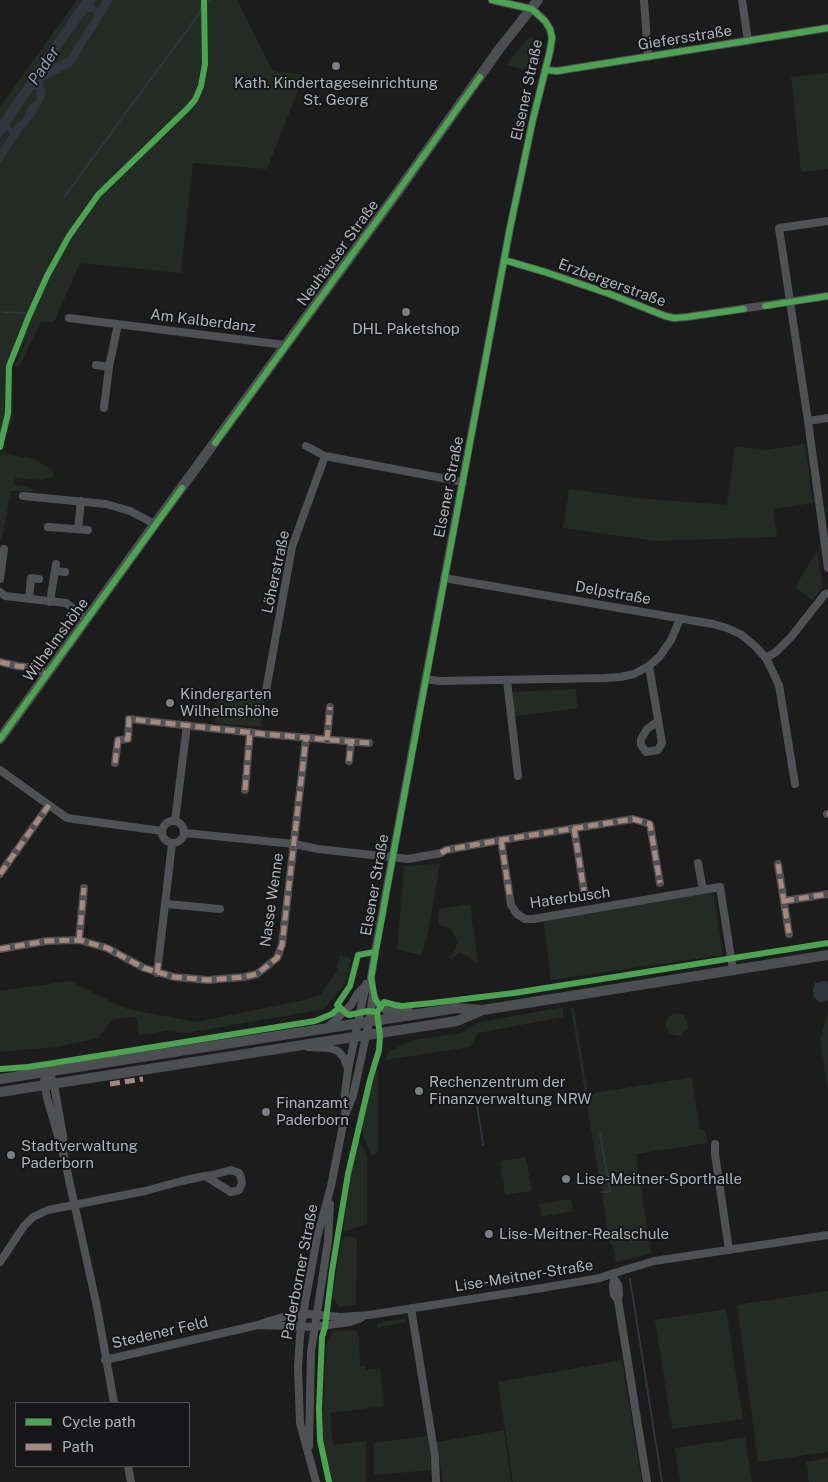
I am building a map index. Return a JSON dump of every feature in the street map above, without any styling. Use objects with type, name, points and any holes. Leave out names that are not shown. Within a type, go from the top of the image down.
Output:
[{"type":"main road","name":"Neuhäuser Straße","points":[[132,556],[394,197],[500,48],[538,0]]},
{"type":"main road","name":"Wilhelmshöhe","points":[[0,739],[132,556]]},
{"type":"main road","points":[[0,1079],[457,1008],[483,1010],[828,955]]},
{"type":"main road","points":[[0,1092],[366,1036],[460,1020],[483,1010]]},
{"type":"street","points":[[492,0],[532,9]]},
{"type":"street","name":"Giefersstraße","points":[[644,0],[648,57]]},
{"type":"street","points":[[742,0],[748,41]]},
{"type":"street","name":"Elsener Straße","points":[[366,1036],[363,1023],[369,981],[392,857],[504,260],[552,38],[550,29],[545,21],[532,9]]},
{"type":"street","name":"Giefersstraße","points":[[545,70],[553,71],[648,57],[828,28]]},
{"type":"street","points":[[828,221],[779,228],[828,568]]},
{"type":"street","name":"Erzbergerstraße","points":[[504,260],[610,294],[674,318],[828,296]]},
{"type":"street","name":"Am Kalberdanz","points":[[69,318],[285,345]]},
{"type":"street","points":[[104,408],[109,367],[118,324]]},
{"type":"street","points":[[96,365],[109,367]]},
{"type":"street","points":[[808,421],[828,418]]},
{"type":"street","points":[[306,446],[325,456],[463,482]]},
{"type":"street","name":"Löherstraße","points":[[265,696],[292,547],[325,456]]},
{"type":"street","points":[[23,496],[106,504],[130,510],[155,524]]},
{"type":"street","points":[[78,529],[81,501]]},
{"type":"street","points":[[48,527],[88,530]]},
{"type":"street","points":[[0,579],[4,549]]},
{"type":"street","name":"Wilhelmshöhe","points":[[50,602],[55,567],[65,572]]},
{"type":"street","points":[[29,600],[31,578],[39,579]]},
{"type":"street","name":"Delpstraße","points":[[444,578],[713,624],[727,628],[748,639],[766,658],[773,670],[778,685],[795,784]]},
{"type":"street","name":"Wilhelmshöhe","points":[[0,592],[5,596],[29,600],[66,603],[87,618]]},
{"type":"street","points":[[766,658],[776,652],[791,637],[825,594],[828,593]]},
{"type":"street","points":[[426,679],[439,681],[507,680],[620,677],[634,674],[649,666],[660,656],[671,640],[680,619]]},
{"type":"street","name":"Wilhelmshöhe","points":[[0,662],[34,668],[46,674]]},
{"type":"street","points":[[649,666],[658,721]]},
{"type":"street","points":[[507,680],[518,776]]},
{"type":"street","points":[[327,740],[330,707]]},
{"type":"street","points":[[115,763],[118,740],[128,739],[129,719],[306,738],[369,742]]},
{"type":"street","points":[[174,821],[187,726]]},
{"type":"street","points":[[245,790],[250,732]]},
{"type":"street","name":"Nasse Wenne","points":[[0,948],[47,940],[79,940],[107,948],[139,965],[174,978],[225,979],[257,974],[277,958],[282,946],[306,738]]},
{"type":"street","points":[[349,761],[351,742]]},
{"type":"street","points":[[0,770],[59,813],[73,819],[162,831]]},
{"type":"street","points":[[0,874],[49,805]]},
{"type":"street","points":[[185,833],[408,858],[442,853],[446,850],[500,840],[633,819],[650,824],[660,883]]},
{"type":"street","points":[[174,821],[183,827],[185,833],[182,840],[172,844],[166,841],[162,831],[165,824],[174,821]]},
{"type":"street","name":"Haterbusch","points":[[574,828],[584,891]]},
{"type":"street","name":"Haterbusch","points":[[500,840],[511,904],[517,914],[525,919],[720,887],[733,970]]},
{"type":"street","points":[[157,973],[172,844]]},
{"type":"street","points":[[698,863],[703,890]]},
{"type":"street","points":[[778,864],[789,934]]},
{"type":"street","points":[[79,940],[84,888]]},
{"type":"street","points":[[784,901],[828,894]]},
{"type":"street","points":[[166,904],[220,909]]},
{"type":"street","points":[[324,1029],[352,1005],[358,993],[369,981]]},
{"type":"street","name":"Elsener Straße","points":[[354,1037],[363,1023],[374,994],[369,981]]},
{"type":"street","points":[[374,994],[376,1002],[387,1011],[417,1014]]},
{"type":"street","name":"Paderborner Straße","points":[[316,1482],[300,1423],[298,1396],[301,1327],[318,1238],[346,1115],[354,1096],[366,1036]]},
{"type":"street","name":"Paderborner Straße","points":[[346,1115],[345,1093],[354,1037]]},
{"type":"street","points":[[304,1045],[312,1048],[329,1048],[338,1051],[344,1058],[348,1070]]},
{"type":"street","name":"Stedener Feld","points":[[47,1073],[51,1077],[50,1085],[64,1136],[64,1157],[97,1307],[105,1360],[258,1325],[276,1319],[303,1314],[316,1315]]},
{"type":"street","points":[[715,1144],[729,1250]]},
{"type":"street","points":[[0,1262],[20,1231],[34,1218],[48,1210],[145,1191],[205,1176]]},
{"type":"street","name":"Paderborner Straße","points":[[309,1453],[311,1352],[328,1241],[331,1186]]},
{"type":"street","name":"Lise-Meitner-Straße","points":[[316,1315],[341,1317],[369,1315],[613,1277],[654,1261],[828,1235]]},
{"type":"street","points":[[613,1277],[614,1295],[618,1300],[647,1482]]},
{"type":"street","points":[[411,1308],[434,1457],[436,1482]]},
{"type":"street","name":"Lise-Meitner-Straße","points":[[301,1327],[350,1322],[369,1315]]},
{"type":"street","name":"Stedener Feld","points":[[258,1325],[301,1327]]},
{"type":"street","points":[[105,1360],[114,1402]]},
{"type":"street","points":[[128,1467],[131,1482]]},
{"type":"shaded area","points":[[77,0],[237,0],[273,71],[304,75],[267,169],[193,163],[181,273],[80,263],[54,322],[40,322],[19,366],[15,366],[35,322],[12,367],[13,418],[0,451],[0,107]]},
{"type":"shaded area","points":[[529,37],[538,43],[533,71],[506,65]]},
{"type":"shaded area","points":[[828,73],[828,169],[801,172],[791,77]]},
{"type":"shaded area","points":[[805,444],[813,503],[773,509],[777,537],[656,541],[563,528],[569,489],[637,498],[727,505],[735,446],[765,450]]},
{"type":"shaded area","points":[[2,453],[34,459],[51,469],[54,477],[43,480],[15,478],[14,485],[26,486],[39,491],[11,491],[2,539],[0,541],[0,459]]},
{"type":"shaded area","points":[[817,552],[823,587],[812,600],[795,587]]},
{"type":"shaded area","points":[[576,689],[578,708],[515,716],[513,692]]},
{"type":"shaded area","points":[[218,695],[264,700],[261,727],[215,723]]},
{"type":"shaded area","points":[[440,864],[422,955],[397,950],[404,866]]},
{"type":"shaded area","points":[[713,892],[723,955],[551,980],[543,919]]},
{"type":"shaded area","points":[[470,904],[478,963],[468,956],[459,953],[449,959],[456,948],[457,942],[452,931],[447,927],[439,925],[438,922],[439,909]]},
{"type":"shaded area","points":[[340,955],[351,958],[348,977],[344,985],[324,1009],[187,1033],[167,1031],[139,1035],[136,1017],[114,1019],[100,1035],[100,1038],[55,1047],[0,1052],[0,991],[70,981],[127,1009],[196,1022],[304,1000],[321,994],[336,973]]},
{"type":"shaded area","points":[[563,1007],[563,1017],[478,1033],[470,1047],[385,1060],[389,1052],[412,1040],[462,1033],[476,1023]]},
{"type":"shaded area","points":[[571,1008],[574,1008],[588,1094],[693,1077],[700,1130],[705,1130],[708,1143],[636,1154],[651,1254],[616,1262],[613,1245],[610,1245],[602,1195],[605,1194],[604,1189],[601,1190]]},
{"type":"shaded area","points":[[828,1010],[828,1093],[820,1041]]},
{"type":"shaded area","points":[[673,1013],[684,1015],[688,1027],[681,1036],[669,1034],[665,1022]]},
{"type":"shaded area","points":[[378,1072],[378,1152],[371,1156],[361,1130],[375,1073]]},
{"type":"shaded area","points":[[358,1139],[367,1157],[367,1224],[345,1231],[343,1229]]},
{"type":"shaded area","points":[[526,1157],[532,1191],[505,1195],[500,1161]]},
{"type":"shaded area","points":[[571,1199],[573,1211],[541,1217],[539,1204]]},
{"type":"shaded area","points":[[346,1236],[357,1238],[356,1305],[340,1307],[332,1298],[341,1241]]},
{"type":"shaded area","points":[[828,1291],[828,1452],[758,1462],[737,1305]]},
{"type":"shaded area","points":[[726,1309],[743,1419],[672,1429],[655,1320]]},
{"type":"shaded area","points":[[405,1319],[406,1322],[377,1328],[377,1324],[381,1322]]},
{"type":"shaded area","points":[[357,1330],[360,1366],[365,1366],[366,1370],[380,1368],[384,1406],[330,1413],[333,1445],[366,1441],[366,1482],[332,1482],[323,1439],[326,1346],[334,1331]]},
{"type":"shaded area","points":[[622,1360],[642,1482],[513,1482],[498,1382]]},
{"type":"shaded area","points":[[504,1430],[511,1482],[443,1482],[437,1442]]},
{"type":"shaded area","points":[[427,1436],[432,1470],[374,1475],[374,1443]]},
{"type":"shaded area","points":[[745,1437],[752,1482],[680,1482],[675,1448]]},
{"type":"shaded area","points":[[828,1458],[828,1482],[809,1482],[806,1462]]},
{"type":"water","name":"Pader","points":[[82,0],[95,0],[93,6],[97,8],[103,0],[113,0],[72,66],[43,81],[45,96],[35,114],[0,164],[0,150],[10,134],[6,130],[0,138],[0,121]],"holes":[[[87,12],[92,12],[94,16],[68,57],[56,63],[53,59]],[[36,89],[37,99],[28,107],[24,118],[11,128],[9,125],[33,90]]]},
{"type":"water","points":[[825,981],[828,983],[828,1000],[820,1003],[814,997],[813,991],[815,983]]},
{"type":"waterway","points":[[64,197],[201,11],[201,7]]},
{"type":"waterway","points":[[3,312],[26,313]]},
{"type":"waterway","points":[[476,1097],[483,1145]]},
{"type":"waterway","points":[[600,1134],[610,1191],[602,1192]]},
{"type":"waterway","points":[[630,1279],[662,1482]]},
{"type":"marked path","points":[[0,662],[35,668],[46,674]]},
{"type":"marked path","points":[[327,740],[330,707]]},
{"type":"marked path","points":[[115,763],[118,740],[128,739],[129,719],[263,734],[369,743]]},
{"type":"marked path","points":[[245,790],[250,732]]},
{"type":"marked path","points":[[0,949],[47,941],[79,940],[107,948],[144,968],[174,977],[208,980],[257,974],[277,958],[282,945],[306,738]]},
{"type":"marked path","points":[[349,761],[351,742]]},
{"type":"marked path","points":[[0,874],[49,805]]},
{"type":"marked path","points":[[441,853],[446,850],[501,840],[633,819],[650,824],[660,883]]},
{"type":"marked path","points":[[574,828],[584,891]]},
{"type":"marked path","points":[[501,840],[510,898]]},
{"type":"marked path","points":[[778,864],[789,934]]},
{"type":"marked path","points":[[79,940],[84,888]]},
{"type":"marked path","points":[[784,901],[828,894]]},
{"type":"marked path","points":[[157,973],[159,959]]},
{"type":"marked path","points":[[110,1084],[143,1079]]},
{"type":"cycle path","points":[[0,447],[8,413],[9,366],[47,276],[69,236],[98,195],[195,100],[201,86],[205,64],[204,0]]},
{"type":"cycle path","points":[[329,1482],[320,1440],[319,1409],[322,1337],[348,1174],[379,1050],[380,1037],[377,1012],[381,1007],[375,999],[371,978],[510,228],[552,38],[550,29],[545,21],[532,9],[492,0]]},
{"type":"cycle path","points":[[545,70],[557,71],[828,28]]},
{"type":"cycle path","points":[[215,443],[480,77]]},
{"type":"cycle path","points":[[504,260],[610,294],[674,318],[744,309]]},
{"type":"cycle path","points":[[765,306],[828,296]]},
{"type":"cycle path","points":[[0,739],[182,488]]},
{"type":"cycle path","points":[[383,1004],[384,1002],[402,1006],[514,993],[828,943]]},
{"type":"cycle path","points":[[375,952],[358,955],[350,986],[337,1005],[349,1015],[368,1011],[377,1012]]},
{"type":"cycle path","points":[[0,1069],[28,1067],[315,1021],[332,1014],[340,1007]]},
{"type":"place","name":"Kath. Kindertageseinrichtung St. Georg","points":[[336,66]]},
{"type":"place","name":"DHL Paketshop","points":[[406,312]]},
{"type":"place","name":"Kindergarten Wilhelmshöhe","points":[[170,703]]},
{"type":"place","name":"Rechenzentrum der Finanzverwaltung NRW","points":[[419,1091]]},
{"type":"place","name":"Finanzamt Paderborn","points":[[266,1112]]},
{"type":"place","name":"Stadtverwaltung Paderborn","points":[[11,1155]]},
{"type":"place","name":"Lise-Meitner-Sporthalle","points":[[566,1179]]},
{"type":"place","name":"Lise-Meitner-Realschule","points":[[489,1234]]}]
